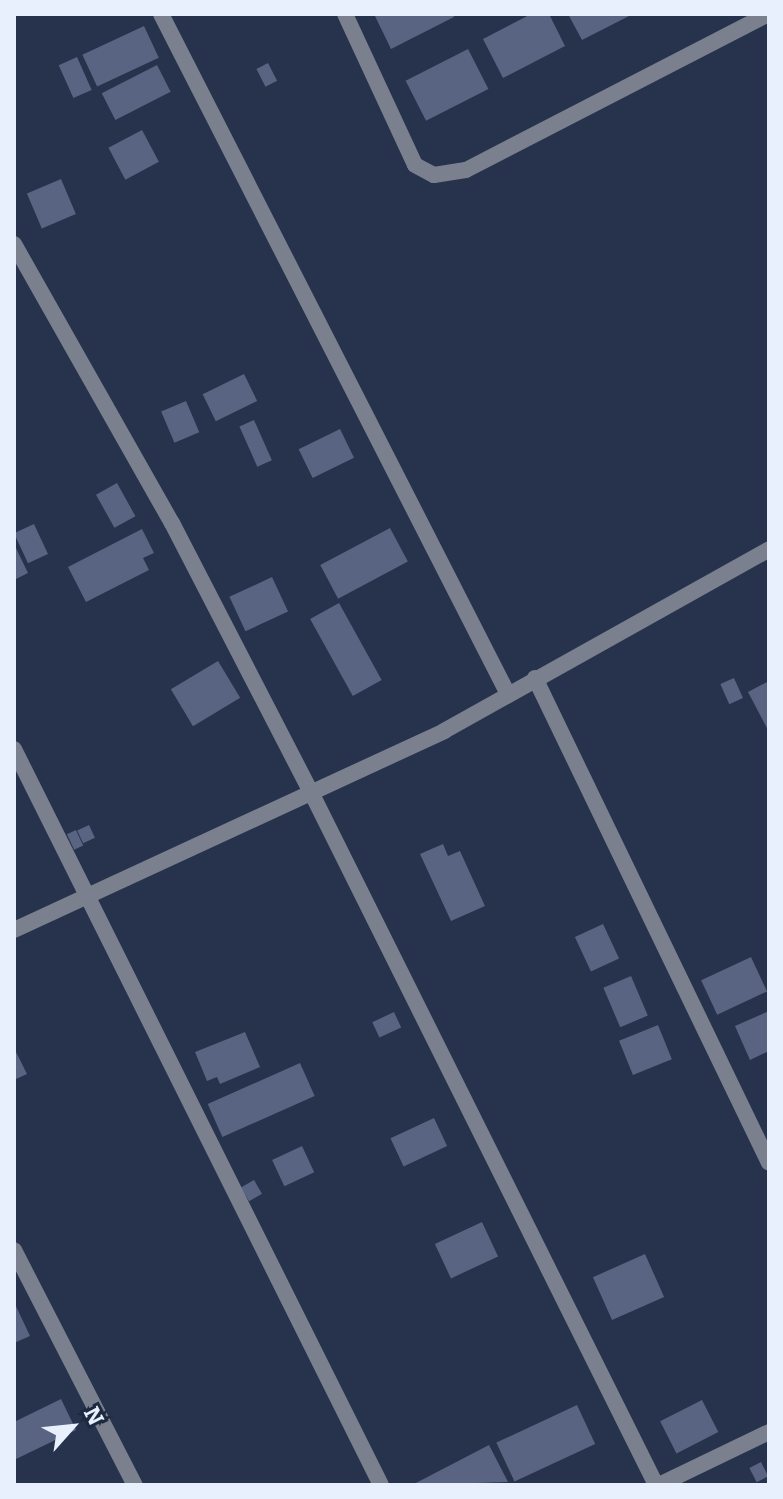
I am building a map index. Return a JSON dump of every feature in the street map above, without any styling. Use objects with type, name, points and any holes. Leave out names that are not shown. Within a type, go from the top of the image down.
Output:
[{"type":"street","points":[[161,14],[508,694]]},
{"type":"street","points":[[345,14],[415,165],[434,175],[466,170],[768,14]]},
{"type":"street","points":[[14,244],[172,523],[309,788],[658,1485],[769,1432]]},
{"type":"street","points":[[14,930],[82,894],[309,788],[444,731],[769,549]]},
{"type":"street","points":[[535,678],[769,1163]]},
{"type":"street","points":[[14,749],[82,894],[381,1485]]},
{"type":"street","points":[[14,1250],[135,1485]]},
{"type":"building","points":[[374,14],[453,14],[454,17],[391,49]]},
{"type":"building","points":[[531,14],[549,14],[565,46],[503,78],[483,39]]},
{"type":"building","points":[[568,14],[633,14],[582,40]]},
{"type":"building","points":[[144,26],[159,58],[97,86],[82,55]]},
{"type":"building","points":[[468,49],[488,89],[426,121],[406,81]]},
{"type":"building","points":[[77,57],[92,90],[73,98],[59,65]]},
{"type":"building","points":[[268,63],[277,81],[265,87],[256,69]]},
{"type":"building","points":[[157,65],[171,92],[115,120],[102,93]]},
{"type":"building","points":[[142,130],[159,162],[125,180],[108,148]]},
{"type":"building","points":[[61,179],[76,214],[42,228],[27,193]]},
{"type":"building","points":[[244,374],[257,401],[216,421],[203,394]]},
{"type":"building","points":[[186,401],[199,432],[174,443],[161,412]]},
{"type":"building","points":[[254,420],[272,460],[257,467],[239,427]]},
{"type":"building","points":[[340,429],[354,458],[313,478],[299,449]]},
{"type":"building","points":[[117,483],[135,516],[114,528],[96,495]]},
{"type":"building","points":[[34,524],[48,554],[28,563],[14,533]]},
{"type":"building","points":[[390,528],[408,562],[338,599],[320,565]]},
{"type":"building","points":[[142,529],[154,553],[143,558],[149,570],[86,602],[68,567]]},
{"type":"building","points":[[14,544],[28,573],[14,580]]},
{"type":"building","points":[[272,577],[288,611],[245,631],[229,597]]},
{"type":"building","points":[[339,603],[382,680],[353,696],[310,619]]},
{"type":"building","points":[[218,661],[240,698],[193,726],[171,689]]},
{"type":"building","points":[[734,678],[743,698],[729,704],[720,684]]},
{"type":"building","points":[[769,681],[769,732],[748,692]]},
{"type":"building","points":[[89,825],[95,838],[83,843],[77,830]]},
{"type":"building","points":[[76,830],[83,845],[74,850],[67,834]]},
{"type":"building","points":[[443,844],[448,856],[460,851],[485,906],[451,921],[420,854]]},
{"type":"building","points":[[603,924],[619,958],[591,972],[575,937]]},
{"type":"building","points":[[751,957],[767,991],[717,1015],[701,980]]},
{"type":"building","points":[[631,976],[648,1016],[620,1027],[603,988]]},
{"type":"building","points":[[769,1011],[769,1051],[750,1060],[735,1026]]},
{"type":"building","points":[[394,1012],[401,1027],[379,1038],[372,1022]]},
{"type":"building","points":[[658,1025],[672,1059],[633,1075],[619,1041]]},
{"type":"building","points":[[245,1032],[260,1067],[220,1084],[217,1077],[207,1081],[195,1052]]},
{"type":"building","points":[[14,1048],[27,1074],[14,1080]]},
{"type":"building","points":[[300,1063],[315,1096],[222,1137],[208,1104]]},
{"type":"building","points":[[434,1118],[447,1146],[404,1166],[390,1138]]},
{"type":"building","points":[[302,1146],[314,1172],[284,1186],[272,1160]]},
{"type":"building","points":[[254,1180],[262,1194],[249,1201],[241,1188]]},
{"type":"building","points":[[482,1222],[498,1256],[451,1278],[435,1244]]},
{"type":"building","points":[[645,1254],[664,1297],[612,1320],[593,1277]]},
{"type":"building","points":[[14,1302],[30,1336],[14,1343]]},
{"type":"building","points":[[61,1399],[76,1430],[14,1460],[14,1422]]},
{"type":"building","points":[[702,1400],[718,1432],[676,1453],[660,1421]]},
{"type":"building","points":[[577,1405],[595,1444],[515,1482],[496,1443]]},
{"type":"building","points":[[489,1445],[508,1482],[412,1485]]},
{"type":"building","points":[[761,1462],[768,1476],[757,1482],[749,1468]]}]
